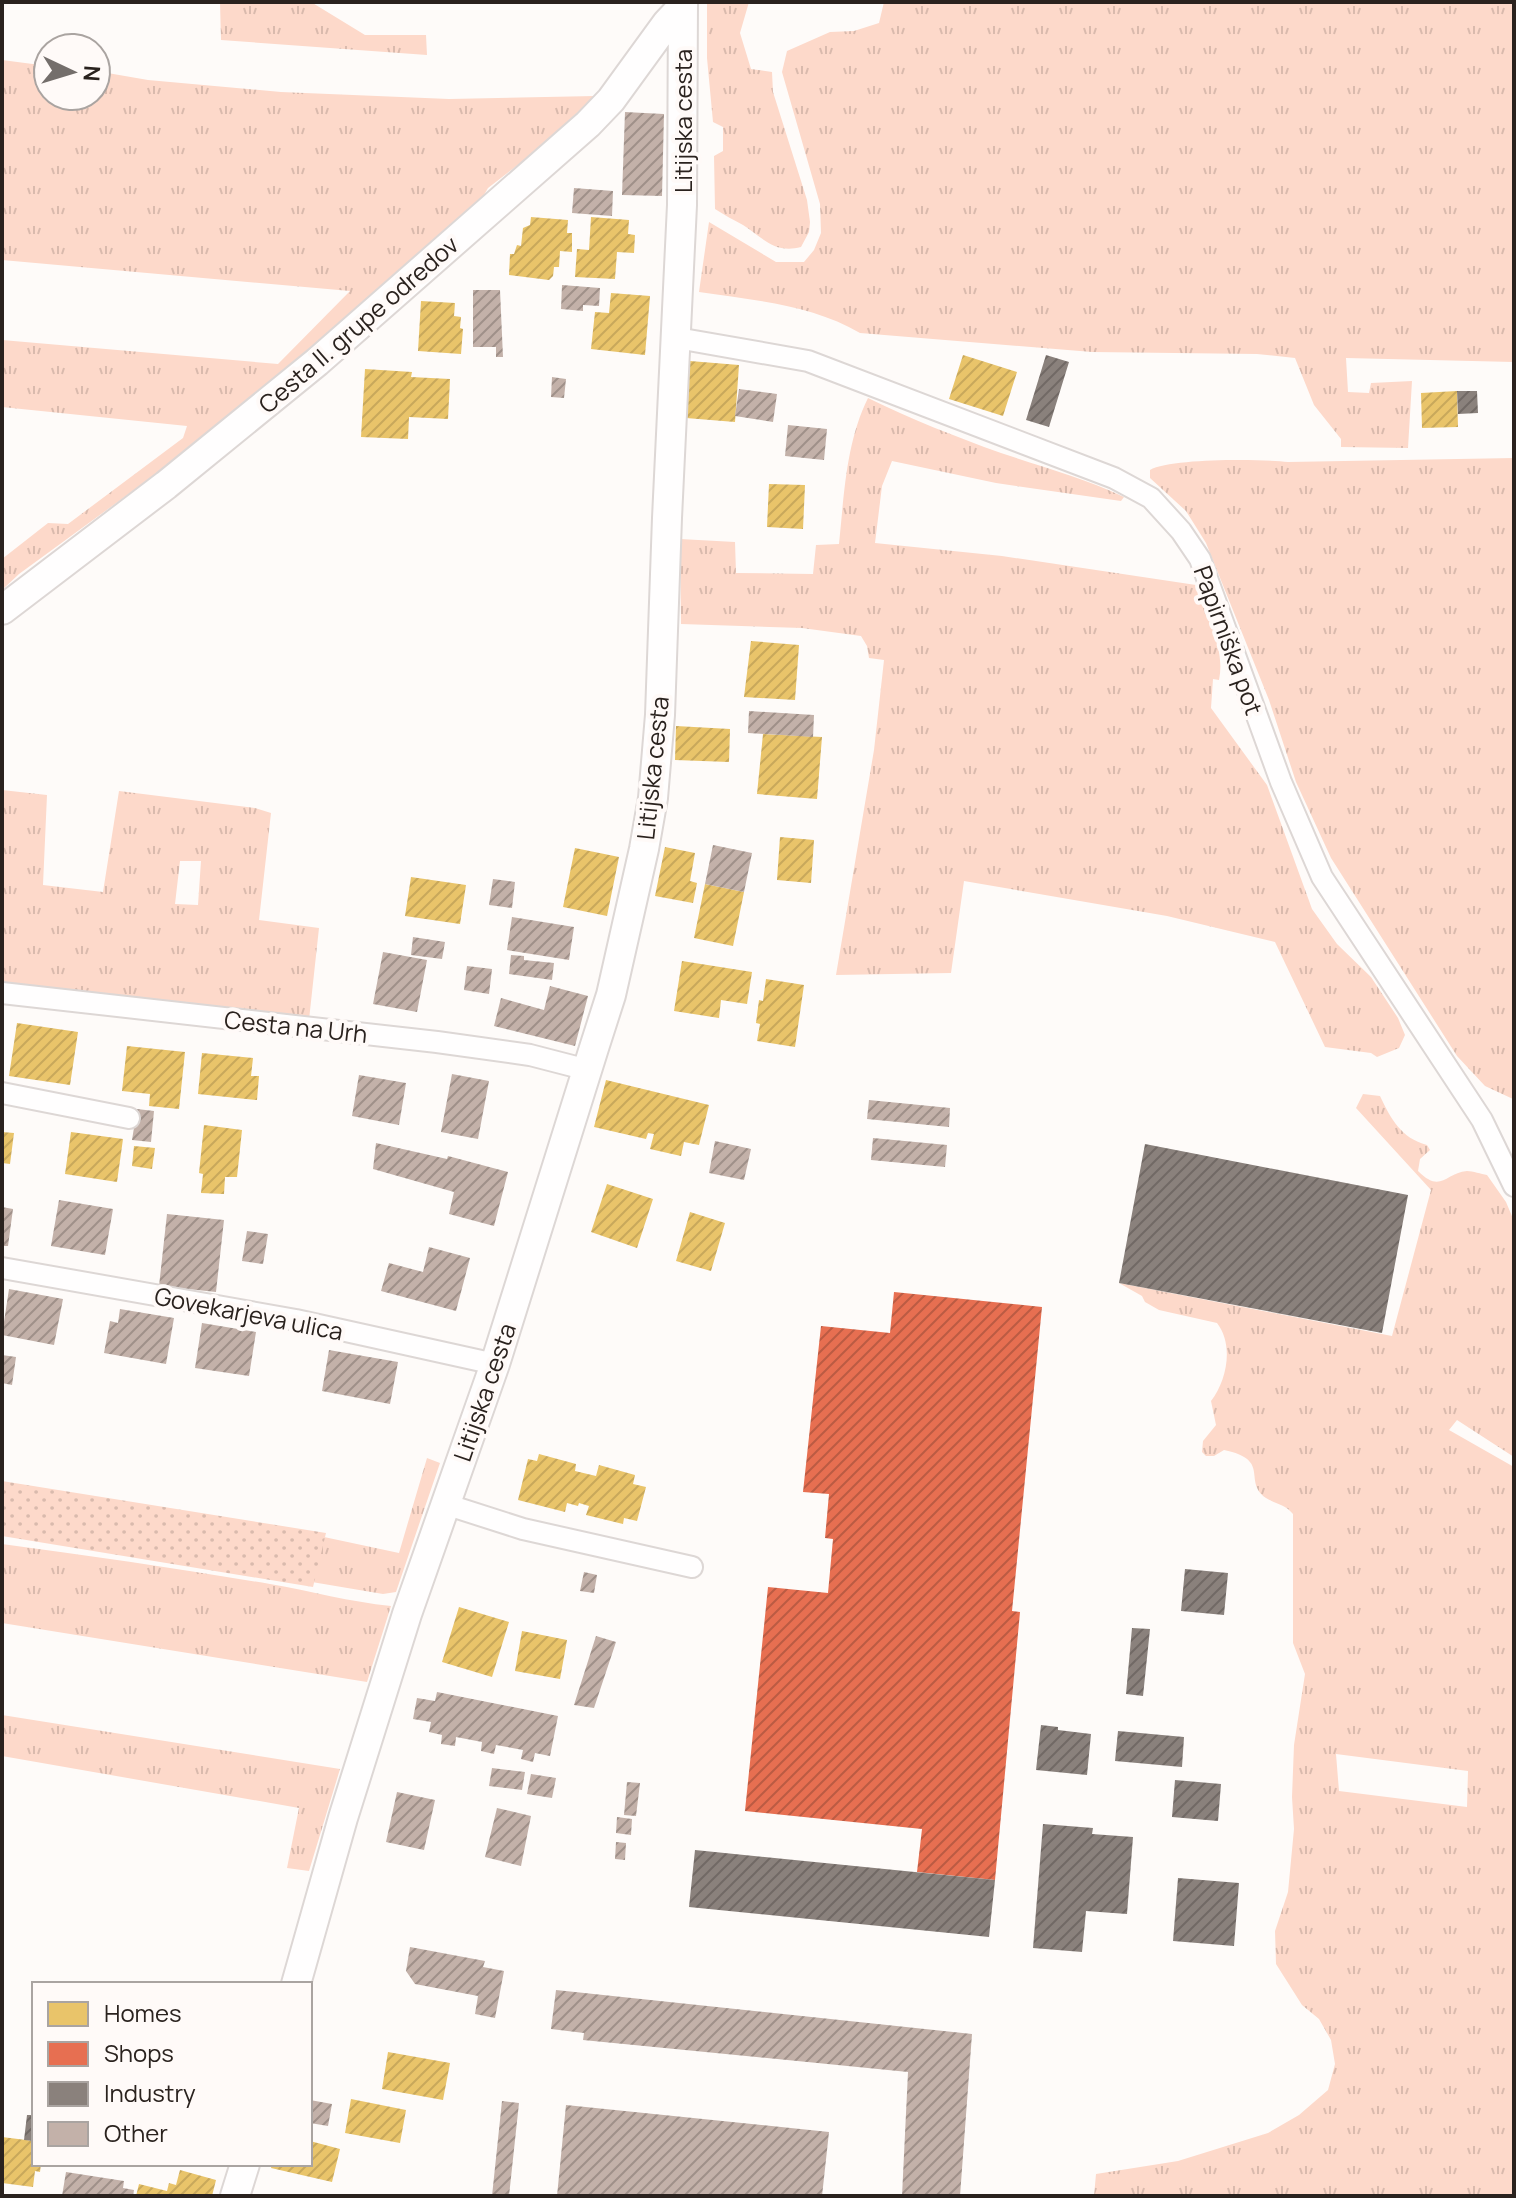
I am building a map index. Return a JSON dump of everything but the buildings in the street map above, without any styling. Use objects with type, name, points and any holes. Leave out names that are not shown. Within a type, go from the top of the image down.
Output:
[{"type":"main road","name":"Litijska cesta","points":[[297,1982],[343,1818],[445,1504],[495,1364],[588,1070],[611,995],[641,863],[653,798],[660,715],[682,205],[683,4]]},
{"type":"main road","name":"Cesta II. grupe odredov","points":[[2,610],[166,485],[317,362],[588,124],[620,90],[683,4]]},
{"type":"main road","points":[[235,2196],[244,2166]]},
{"type":"street","name":"Papirniška pot","points":[[677,338],[808,361],[1114,478],[1151,498],[1181,531],[1200,559],[1281,782],[1322,877],[1482,1120],[1514,1186]]},
{"type":"street","name":"Cesta na Urh","points":[[2,993],[437,1042],[530,1055],[588,1070]]},
{"type":"street","points":[[2,1093],[129,1118]]},
{"type":"street","name":"Govekarjeva ulica","points":[[2,1268],[296,1320],[495,1364]]},
{"type":"street","points":[[445,1504],[523,1529],[692,1567]]},
{"type":"green space","points":[[220,2],[311,2],[365,35],[426,35],[427,55],[221,40]]},
{"type":"green space","points":[[707,2],[749,2],[740,33],[751,69],[772,72],[773,92],[807,200],[809,232],[801,247],[776,247],[715,209],[714,156],[723,151],[723,127],[713,122],[707,58]]},
{"type":"green space","points":[[884,2],[1514,2],[1514,362],[1346,358],[1348,392],[1369,393],[1371,383],[1412,381],[1408,448],[1341,447],[1341,439],[1314,405],[1295,358],[1257,354],[1092,352],[860,333],[803,310],[699,292],[709,222],[776,262],[804,262],[814,250],[821,233],[820,204],[782,72],[787,51],[830,32],[854,31],[879,23]]},
{"type":"green space","points":[[2,60],[32,64],[32,112],[112,112],[112,74],[281,92],[449,99],[595,96],[536,151],[488,188],[477,207],[208,436],[19,574],[2,590],[2,559],[48,523],[68,524],[183,438],[187,426],[2,407],[2,340],[278,364],[350,291],[2,260]]},
{"type":"green space","points":[[868,398],[967,441],[1079,478],[1124,497],[1121,501],[996,483],[892,461],[882,486],[875,543],[1002,556],[1196,585],[1220,656],[1219,680],[1213,679],[1211,708],[1267,785],[1312,909],[1337,944],[1371,977],[1398,1018],[1405,1035],[1399,1048],[1377,1057],[1371,1053],[1325,1047],[1275,942],[1167,916],[964,881],[951,973],[836,975],[874,750],[884,660],[869,658],[861,636],[802,628],[681,624],[680,539],[735,542],[736,573],[813,574],[816,545],[839,544],[850,451]]},
{"type":"green space","points":[[1514,458],[1513,1099],[1485,1086],[1457,1056],[1331,858],[1296,782],[1269,700],[1206,543],[1186,511],[1150,478],[1150,470],[1177,463],[1217,460],[1288,462]]},
{"type":"green space","points":[[2,790],[47,795],[43,885],[103,892],[119,791],[255,808],[271,813],[259,920],[319,928],[309,1020],[2,986]],"holes":[[[180,861],[201,861],[198,905],[175,904]]]},
{"type":"green space","points":[[1363,1094],[1380,1096],[1398,1126],[1430,1150],[1420,1159],[1418,1171],[1438,1182],[1467,1171],[1487,1175],[1506,1202],[1514,1221],[1514,1457],[1457,1420],[1449,1430],[1514,1467],[1514,2196],[1094,2196],[1096,2174],[1178,2161],[1268,2133],[1299,2115],[1328,2090],[1335,2064],[1331,2040],[1319,2019],[1302,2005],[1276,1964],[1275,1931],[1288,1892],[1294,1829],[1294,1745],[1305,1674],[1293,1643],[1293,1514],[1259,1491],[1252,1465],[1247,1459],[1224,1450],[1214,1456],[1206,1456],[1202,1452],[1203,1441],[1216,1425],[1211,1401],[1221,1383],[1226,1362],[1225,1342],[1217,1323],[1159,1310],[1119,1283],[1392,1336],[1431,1190],[1356,1108]],"holes":[[[1336,1754],[1468,1771],[1467,1807],[1339,1791]]]},
{"type":"green space","points":[[427,1458],[440,1463],[396,1592],[383,1594],[300,1580],[310,1534],[399,1553]]},
{"type":"green space","points":[[2,1481],[326,1533],[313,1587],[2,1536]]},
{"type":"green space","points":[[2,1544],[203,1573],[391,1606],[367,1682],[2,1623]]},
{"type":"green space","points":[[2,1715],[340,1769],[309,1871],[287,1868],[299,1808],[2,1756]]}]
